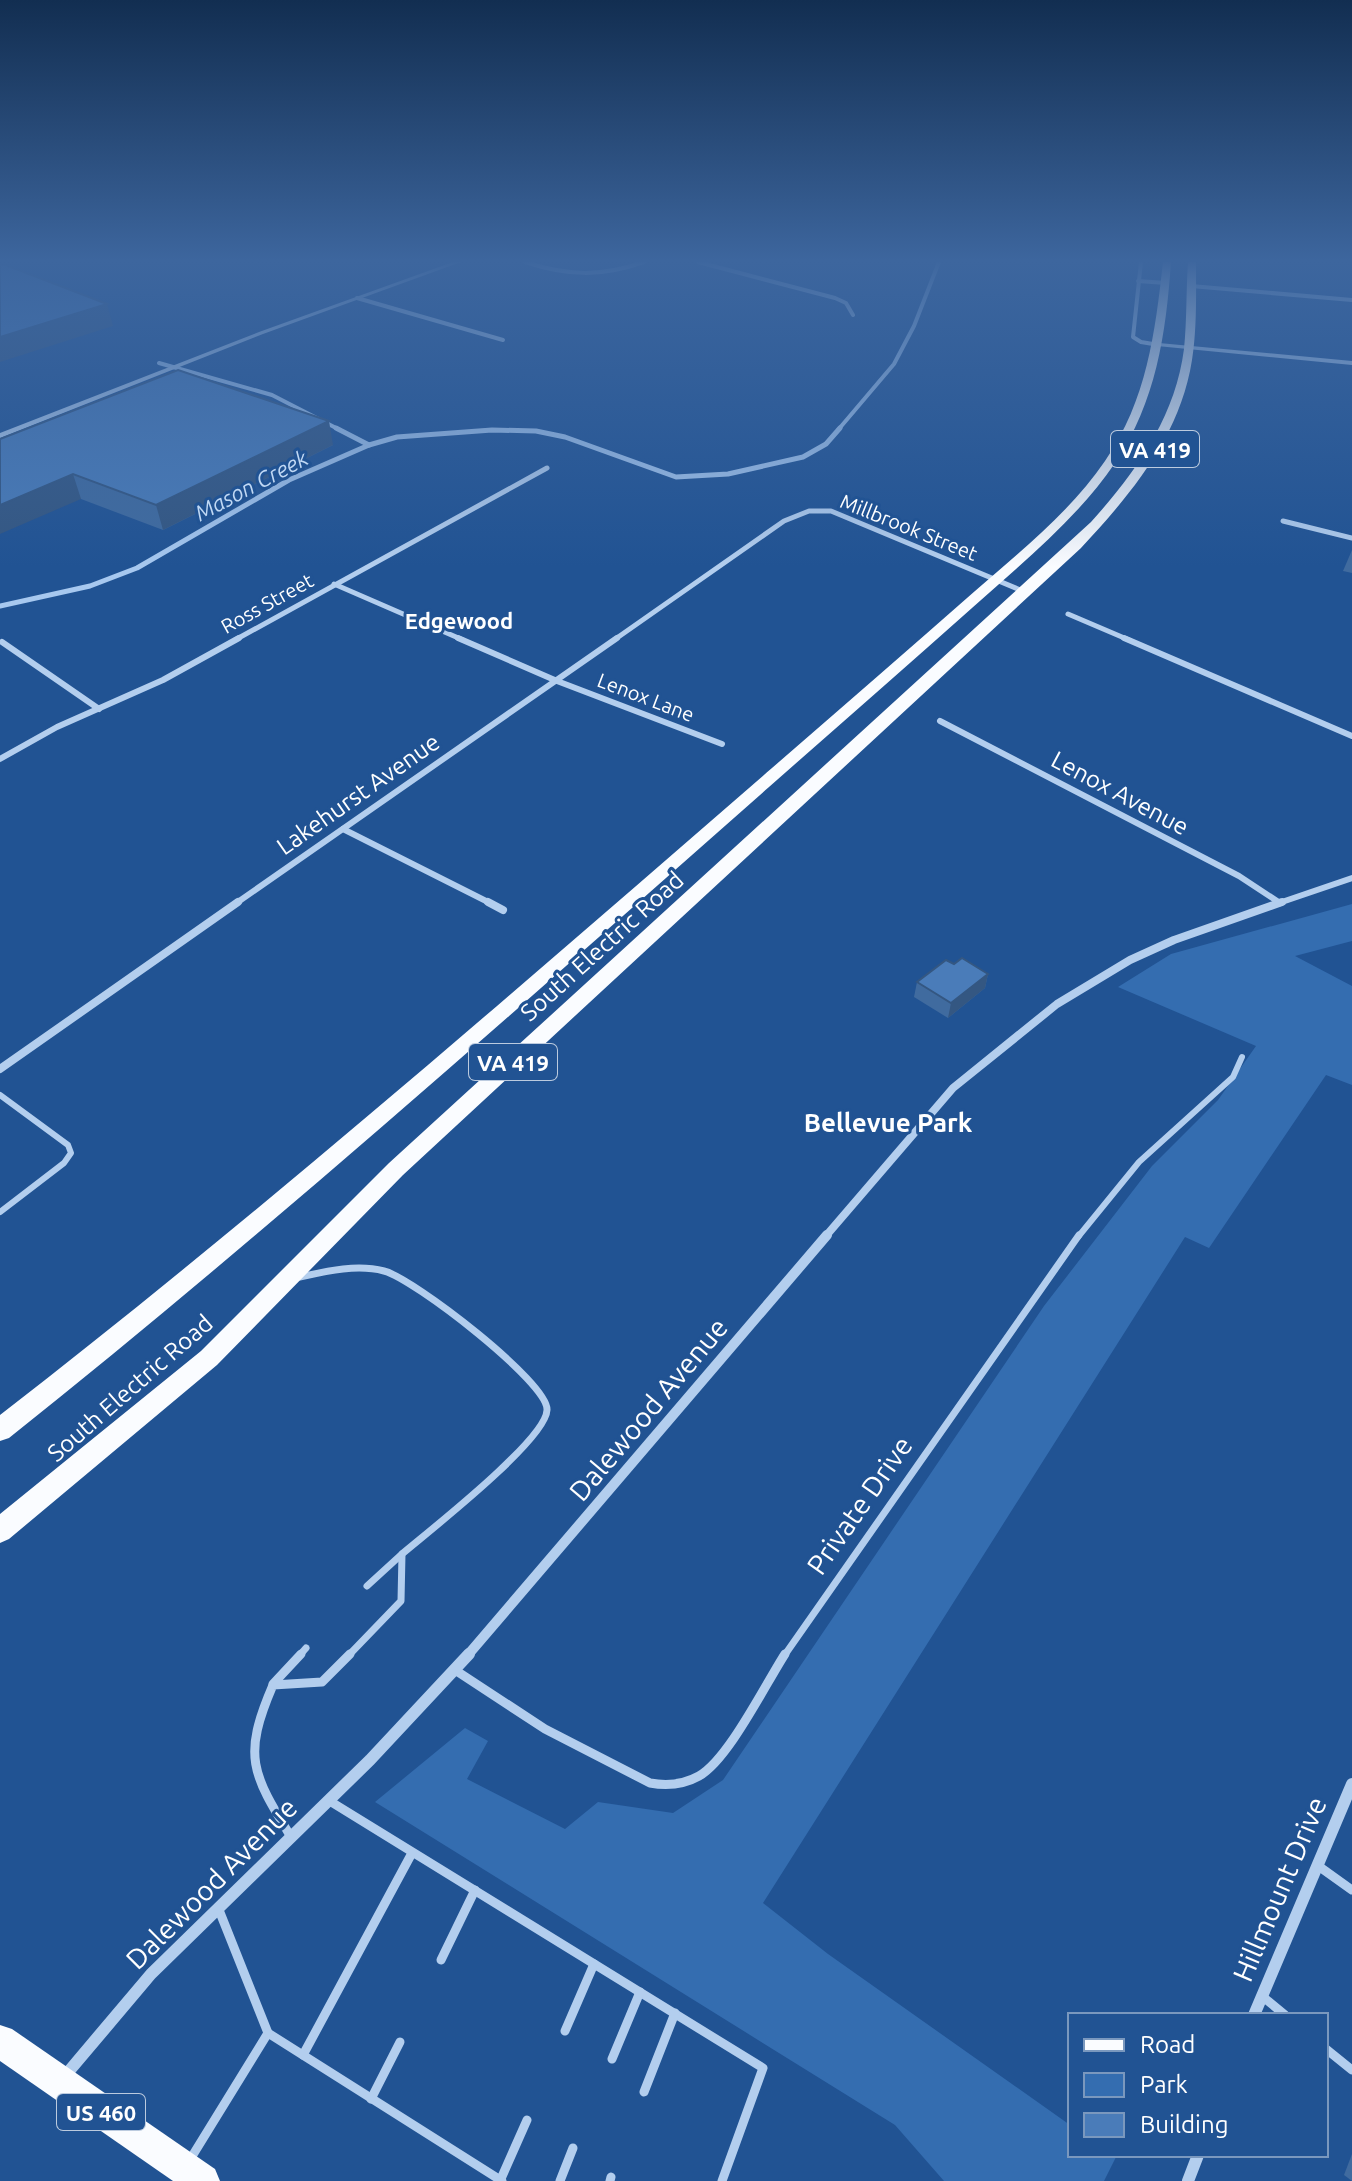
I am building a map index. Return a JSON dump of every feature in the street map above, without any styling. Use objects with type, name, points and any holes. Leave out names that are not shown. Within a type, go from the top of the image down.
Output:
[{"type":"main road","name":"VA 419","points":[[997,578],[1057,523],[1108,464],[1145,399],[1154,364]]},
{"type":"main road","name":"VA 419","points":[[1026,593],[1113,507],[1148,460],[1176,406],[1185,364]]},
{"type":"main road","name":"South Electric Road","points":[[0,1430],[108,1348],[264,1219],[997,578]]},
{"type":"main road","name":"South Electric Road","points":[[0,1530],[209,1358],[407,1159],[1026,593]]},
{"type":"main road","name":"US 460","points":[[0,2041],[194,2175]]},
{"type":"street","points":[[0,436],[183,364]]},
{"type":"street","name":"Ross Street","points":[[0,759],[57,727],[163,680],[547,468]]},
{"type":"street","name":"Millbrook Street","points":[[739,552],[800,514],[831,511],[997,578],[1026,593]]},
{"type":"street","points":[[1283,521],[1352,538]]},
{"type":"street","name":"Lakehurst Avenue","points":[[0,1069],[739,552]]},
{"type":"street","points":[[334,584],[557,681]]},
{"type":"street","points":[[1068,614],[1352,736]]},
{"type":"street","points":[[2,642],[99,709]]},
{"type":"street","name":"Lenox Lane","points":[[557,681],[722,744]]},
{"type":"street","name":"Lenox Avenue","points":[[940,721],[1239,876],[1280,903]]},
{"type":"street","points":[[343,829],[503,910]]},
{"type":"street","name":"Dalewood Avenue","points":[[59,2084],[151,1974],[455,1670],[953,1088],[1057,1004],[1130,960],[1174,940],[1352,878]]},
{"type":"street","name":"Hillmount Drive","points":[[1255,2013],[1352,1784]]},
{"type":"street","points":[[1188,2181],[1197,2157]]},
{"type":"lane","name":"Private Drive","points":[[455,1670],[545,1729],[650,1783],[669,1786],[698,1777],[718,1761],[802,1626],[1082,1231],[1139,1162],[1233,1077],[1242,1057]]},
{"type":"lane","points":[[0,1095],[68,1145],[71,1153],[64,1163],[0,1212]]},
{"type":"lane","points":[[287,1279],[346,1267],[388,1271],[430,1294],[542,1393],[548,1408],[544,1423],[511,1460],[367,1586]]},
{"type":"lane","points":[[273,1685],[322,1682],[332,1672],[401,1601],[402,1554]]},
{"type":"lane","points":[[291,1837],[255,1779],[252,1745],[256,1719],[273,1685],[306,1648]]},
{"type":"lane","points":[[328,1800],[763,2068],[722,2181]]},
{"type":"lane","points":[[303,2055],[412,1853]]},
{"type":"lane","points":[[1317,1865],[1352,1890]]},
{"type":"lane","points":[[441,1960],[475,1890]]},
{"type":"lane","points":[[218,1907],[268,2033],[501,2181],[527,2120]]},
{"type":"lane","points":[[565,2031],[594,1964]]},
{"type":"lane","points":[[612,2059],[640,1992]]},
{"type":"lane","points":[[1262,1996],[1283,2013]]},
{"type":"lane","points":[[644,2092],[675,2013]]},
{"type":"lane","points":[[194,2175],[268,2033]]},
{"type":"lane","points":[[371,2099],[400,2042]]},
{"type":"lane","points":[[1328,2051],[1352,2070]]},
{"type":"lane","points":[[560,2181],[573,2148]]},
{"type":"green space","points":[[1352,904],[1352,941],[1295,956],[1352,986],[1352,1085],[1326,1075],[1209,1248],[1185,1237],[763,1903],[828,1954],[1068,2124],[1068,2157],[1116,2157],[1104,2181],[944,2181],[895,2125],[375,1802],[465,1728],[488,1741],[467,1779],[565,1829],[598,1802],[673,1813],[723,1780],[1044,1306],[1152,1166],[1218,1100],[1256,1046],[1118,987],[1171,954]]},
{"type":"building","points":[[178,370],[329,421],[156,505],[73,474],[0,505],[0,439]]},
{"type":"building","points":[[962,958],[988,974],[951,1003],[917,982],[946,960],[954,964]]},
{"type":"waterway","points":[[162,364],[272,395],[340,430]]},
{"type":"waterway","name":"Mason Creek","points":[[838,430],[894,364]]},
{"type":"waterway","points":[[336,428],[369,445]]},
{"type":"waterway","name":"Mason Creek","points":[[369,445],[397,437],[492,430],[536,431],[565,437],[676,477],[728,474],[803,457],[826,444],[840,428]]},
{"type":"waterway","name":"Mason Creek","points":[[0,606],[90,586],[137,568],[289,480],[369,445]]},
{"type":"district","name":"Edgewood","points":[[459,620]]},
{"type":"district","name":"Bellevue Park","points":[[888,1122]]}]
